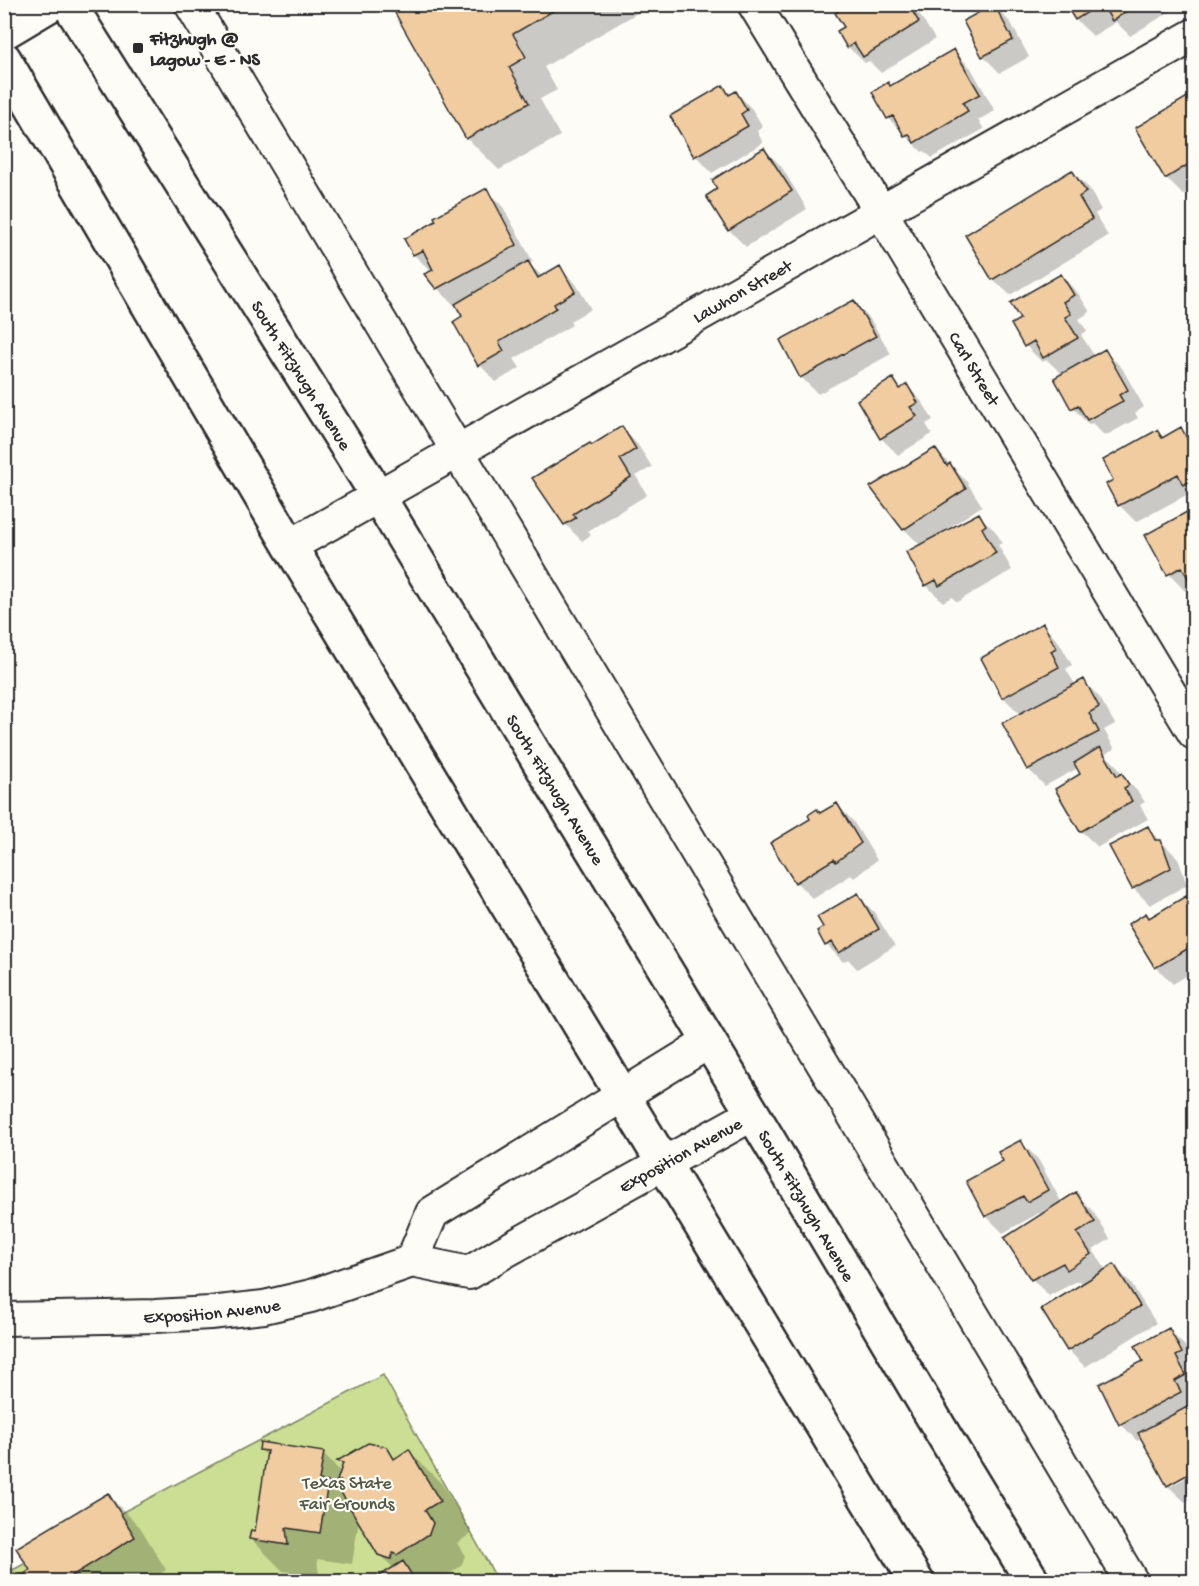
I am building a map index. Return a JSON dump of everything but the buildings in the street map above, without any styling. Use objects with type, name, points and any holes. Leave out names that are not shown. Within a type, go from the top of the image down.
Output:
[{"type":"main road","points":[[4,33],[51,4]]},
{"type":"main road","name":"South Fitzhugh Avenue","points":[[69,4],[378,496],[1034,1581]]},
{"type":"main road","points":[[4,59],[290,546],[917,1581]]},
{"type":"street","points":[[191,4],[1132,1581]]},
{"type":"street","name":"Carl Street","points":[[754,4],[1194,733]]},
{"type":"street","name":"Lawhon Street","points":[[290,546],[1194,35]]},
{"type":"street","points":[[412,1261],[432,1214],[709,1042]]},
{"type":"street","name":"Exposition Avenue","points":[[4,1319],[155,1316],[264,1307],[311,1296],[412,1261],[469,1273],[753,1114]]},
{"type":"green space","name":"Texas State Fair Grounds","points":[[383,1375],[498,1581],[5,1582],[5,1574]]},
{"type":"place","name":"Fitzhugh @ Lagow - E - NS","points":[[138,48]]}]
